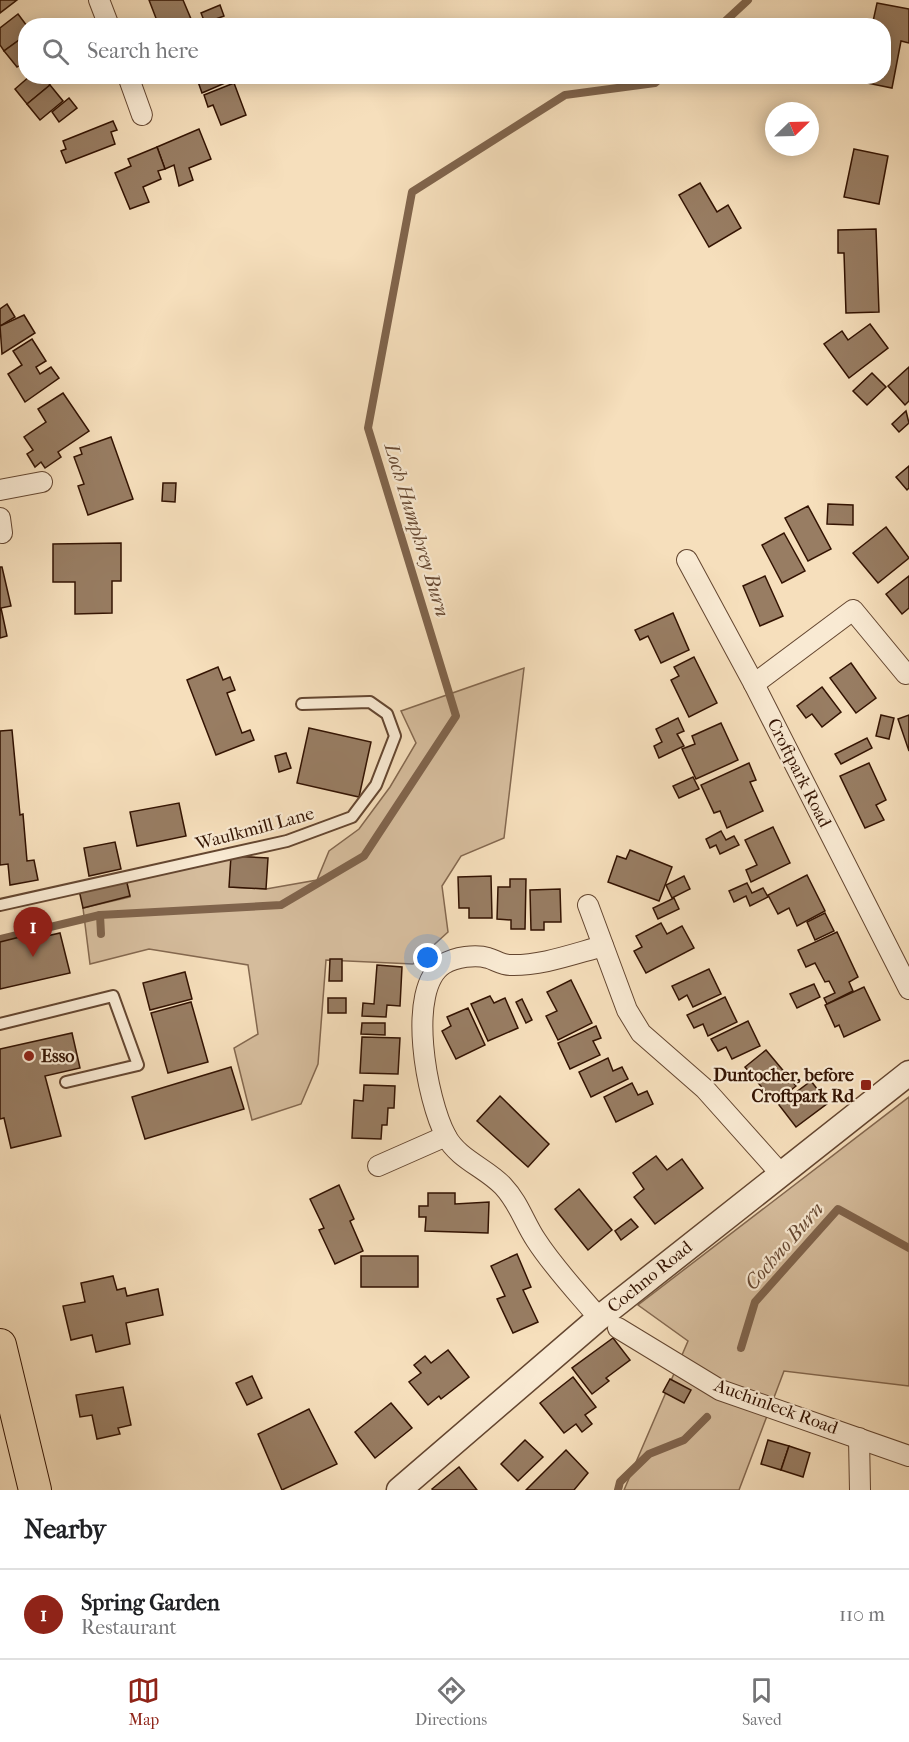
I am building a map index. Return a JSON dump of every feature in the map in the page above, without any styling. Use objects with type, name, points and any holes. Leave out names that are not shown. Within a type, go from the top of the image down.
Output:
[{"type":"main road","points":[[0,1345],[35,1490]]},
{"type":"street","points":[[99,0],[106,18]]},
{"type":"street","points":[[131,84],[142,115]]},
{"type":"street","points":[[0,490],[42,482]]},
{"type":"street","name":"Croftpark Road","points":[[687,560],[754,684],[909,989]]},
{"type":"street","points":[[754,684],[853,610],[906,674]]},
{"type":"street","points":[[588,905],[627,1010],[641,1033],[705,1089],[780,1173]]},
{"type":"street","points":[[603,946],[528,965],[507,965],[485,957],[462,957],[445,964],[430,976],[423,1002],[422,1030],[431,1090],[446,1136],[468,1160],[502,1184],[519,1205],[543,1250],[608,1323]]},
{"type":"street","name":"Cochno Road","points":[[399,1490],[608,1323],[780,1173],[909,1073]]},
{"type":"street","points":[[378,1166],[446,1136]]},
{"type":"street","name":"Auchinleck Road","points":[[608,1323],[720,1390],[909,1456]]},
{"type":"street","points":[[859,1438],[860,1490]]},
{"type":"lane","name":"Waulkmill Lane","points":[[0,905],[287,841],[352,818],[376,785],[395,736],[387,714],[370,702],[302,704]]},
{"type":"lane","points":[[0,1024],[113,996],[138,1065],[66,1082]]},
{"type":"shaded area","points":[[524,668],[504,838],[461,856],[442,886],[448,932],[413,964],[326,960],[318,1064],[301,1104],[252,1120],[234,1048],[258,1034],[248,965],[149,949],[90,964],[83,908],[130,897],[126,879],[231,856],[230,887],[266,889],[317,880],[329,851],[359,829],[390,787],[416,743],[401,711]]},
{"type":"shaded area","points":[[909,1097],[909,1386],[784,1371],[739,1490],[624,1490],[688,1341],[638,1305]]},
{"type":"building","points":[[0,0],[17,0],[0,13]]},
{"type":"building","points":[[149,0],[183,0],[191,18],[156,18]]},
{"type":"building","points":[[877,3],[909,9],[909,43],[901,41],[892,88],[872,84],[891,84],[891,18],[874,18]]},
{"type":"building","points":[[220,5],[224,16],[203,18],[201,13]]},
{"type":"building","points":[[18,14],[21,18],[18,18],[18,41],[4,51],[0,45],[0,28]]},
{"type":"building","points":[[18,41],[18,66],[17,67],[4,51]]},
{"type":"building","points":[[21,84],[50,85],[27,104],[15,89]]},
{"type":"building","points":[[199,84],[223,84],[202,93]]},
{"type":"building","points":[[234,84],[246,115],[221,125],[213,105],[208,107],[204,95]]},
{"type":"building","points":[[50,85],[63,101],[40,120],[27,104]]},
{"type":"building","points":[[69,98],[77,108],[59,122],[52,112]]},
{"type":"building","points":[[113,121],[117,130],[111,132],[115,144],[66,163],[61,151],[66,149],[63,141]]},
{"type":"building","points":[[199,129],[211,159],[189,168],[193,180],[179,186],[174,165],[165,169],[157,147]]},
{"type":"building","points":[[157,147],[165,169],[158,171],[161,179],[143,187],[149,202],[130,209],[115,173],[131,166],[128,159]]},
{"type":"building","points":[[854,149],[888,156],[879,204],[844,197]]},
{"type":"building","points":[[700,183],[717,212],[728,205],[741,228],[709,247],[679,195]]},
{"type":"building","points":[[876,229],[879,312],[846,313],[844,253],[838,253],[838,230]]},
{"type":"building","points":[[7,304],[15,317],[0,326],[0,309]]},
{"type":"building","points":[[24,315],[35,333],[2,354],[0,326]]},
{"type":"building","points":[[870,324],[888,348],[849,378],[824,344],[842,331],[848,340]]},
{"type":"building","points":[[32,339],[46,361],[36,367],[40,374],[51,367],[59,378],[25,402],[8,374],[22,365],[13,351]]},
{"type":"building","points":[[909,367],[909,401],[905,405],[888,386]]},
{"type":"building","points":[[872,373],[886,387],[867,405],[853,391]]},
{"type":"building","points":[[63,393],[89,431],[58,452],[61,457],[45,468],[41,462],[35,467],[27,454],[33,450],[24,437],[46,422],[38,409]]},
{"type":"building","points":[[906,411],[909,423],[899,432],[892,424]]},
{"type":"building","points":[[111,437],[133,499],[88,515],[78,486],[84,484],[74,457],[82,454],[80,448]]},
{"type":"building","points":[[909,466],[909,488],[907,490],[896,477]]},
{"type":"building","points":[[163,483],[176,483],[175,502],[162,501]]},
{"type":"building","points":[[828,504],[853,505],[853,525],[827,524]]},
{"type":"building","points":[[808,506],[831,549],[808,561],[785,518]]},
{"type":"building","points":[[886,527],[909,558],[878,583],[853,553]]},
{"type":"building","points":[[784,533],[805,571],[782,583],[762,545]]},
{"type":"building","points":[[121,543],[121,581],[112,581],[112,613],[75,614],[75,582],[53,582],[53,544]]},
{"type":"building","points":[[0,567],[2,567],[11,606],[1,608],[7,636],[0,638]]},
{"type":"building","points":[[765,576],[783,616],[760,626],[743,586]]},
{"type":"building","points":[[909,576],[909,608],[902,614],[886,594]]},
{"type":"building","points":[[673,613],[689,650],[661,663],[648,636],[640,640],[635,630]]},
{"type":"building","points":[[694,657],[717,703],[689,717],[671,680],[679,676],[674,667]]},
{"type":"building","points":[[851,663],[876,698],[856,713],[830,678]]},
{"type":"building","points":[[218,667],[223,680],[230,677],[235,690],[227,693],[242,733],[250,730],[254,740],[216,755],[187,680]]},
{"type":"building","points":[[822,687],[841,712],[822,727],[812,714],[806,718],[797,706]]},
{"type":"building","points":[[881,715],[894,718],[889,739],[876,736]]},
{"type":"building","points":[[909,715],[909,751],[898,719]]},
{"type":"building","points":[[678,718],[684,731],[677,734],[684,746],[659,758],[654,746],[662,742],[656,729]]},
{"type":"building","points":[[721,723],[738,760],[696,779],[682,749],[695,744],[692,736]]},
{"type":"building","points":[[309,728],[371,742],[359,797],[297,783]]},
{"type":"building","points":[[12,730],[27,861],[34,860],[38,880],[10,885],[8,864],[0,865],[0,731]]},
{"type":"building","points":[[867,738],[872,748],[841,764],[835,754]]},
{"type":"building","points":[[286,753],[291,768],[279,772],[275,756]]},
{"type":"building","points":[[749,763],[756,780],[750,782],[763,811],[727,828],[720,811],[714,813],[701,785]]},
{"type":"building","points":[[869,763],[886,800],[876,805],[884,820],[865,828],[840,776]]},
{"type":"building","points":[[693,777],[699,789],[679,798],[673,786]]},
{"type":"building","points":[[179,803],[186,836],[137,846],[130,812]]},
{"type":"building","points":[[773,827],[790,863],[751,882],[746,870],[757,865],[745,840]]},
{"type":"building","points":[[721,831],[726,840],[734,836],[739,845],[720,854],[716,845],[710,848],[706,839]]},
{"type":"building","points":[[115,842],[121,869],[89,876],[84,848]]},
{"type":"building","points":[[630,850],[672,867],[659,901],[608,882],[617,856],[626,859]]},
{"type":"building","points":[[231,856],[268,858],[266,889],[229,887]]},
{"type":"building","points":[[807,875],[825,911],[797,926],[789,908],[778,914],[768,895]]},
{"type":"building","points":[[491,876],[492,918],[469,918],[469,908],[459,908],[458,877]]},
{"type":"building","points":[[684,876],[690,889],[672,898],[666,885]]},
{"type":"building","points":[[126,879],[130,896],[83,908],[79,890]]},
{"type":"building","points":[[510,879],[526,879],[525,929],[511,929],[511,920],[497,919],[498,887],[510,887]]},
{"type":"building","points":[[747,883],[752,893],[763,888],[768,897],[750,906],[746,896],[734,902],[729,891]]},
{"type":"building","points":[[560,889],[561,922],[544,922],[544,930],[531,930],[530,890]]},
{"type":"building","points":[[674,898],[679,909],[658,919],[653,908]]},
{"type":"building","points":[[825,913],[834,931],[815,940],[807,922]]},
{"type":"building","points":[[661,923],[667,934],[682,926],[694,948],[646,973],[634,951],[642,947],[636,936]]},
{"type":"building","points":[[837,932],[858,977],[849,982],[853,991],[827,1004],[824,998],[835,993],[829,981],[825,982],[815,963],[806,967],[798,950]]},
{"type":"building","points":[[60,933],[70,973],[0,989],[0,942],[28,935],[29,940]]},
{"type":"building","points":[[330,959],[342,959],[342,981],[329,981]]},
{"type":"building","points":[[377,965],[402,967],[400,1006],[387,1005],[386,1017],[362,1016],[363,1003],[374,1004]]},
{"type":"building","points":[[709,969],[721,994],[693,1007],[687,995],[679,1000],[672,986]]},
{"type":"building","points":[[185,972],[192,999],[150,1010],[143,983]]},
{"type":"building","points":[[571,980],[592,1023],[558,1040],[546,1016],[557,1011],[547,992]]},
{"type":"building","points":[[814,984],[820,997],[797,1008],[790,994]]},
{"type":"building","points":[[864,987],[880,1020],[844,1037],[839,1025],[835,1027],[825,1005]]},
{"type":"building","points":[[490,996],[494,1003],[505,998],[518,1028],[488,1041],[471,1004]]},
{"type":"building","points":[[725,997],[737,1022],[708,1036],[703,1024],[694,1028],[687,1015]]},
{"type":"building","points":[[328,998],[346,998],[346,1013],[328,1013]]},
{"type":"building","points":[[522,999],[532,1020],[526,1023],[516,1002]]},
{"type":"building","points":[[191,1002],[208,1062],[168,1073],[151,1013]]},
{"type":"building","points":[[468,1008],[485,1045],[456,1059],[442,1031],[451,1026],[447,1017]]},
{"type":"building","points":[[748,1021],[760,1046],[732,1059],[726,1047],[718,1051],[711,1039]]},
{"type":"building","points":[[362,1023],[385,1023],[385,1035],[361,1034]]},
{"type":"building","points":[[596,1026],[601,1038],[593,1041],[600,1055],[570,1069],[558,1043]]},
{"type":"building","points":[[72,1033],[80,1068],[45,1076],[61,1136],[11,1148],[4,1118],[0,1119],[0,1049]]},
{"type":"building","points":[[362,1037],[400,1038],[398,1074],[360,1073]]},
{"type":"building","points":[[766,1050],[796,1086],[775,1103],[745,1067]]},
{"type":"building","points":[[608,1058],[613,1071],[622,1067],[628,1079],[591,1097],[579,1072]]},
{"type":"building","points":[[231,1067],[244,1109],[145,1139],[132,1097]]},
{"type":"building","points":[[811,1081],[828,1103],[796,1127],[779,1105]]},
{"type":"building","points":[[632,1083],[638,1095],[647,1091],[653,1104],[616,1122],[604,1097]]},
{"type":"building","points":[[364,1085],[395,1086],[394,1108],[388,1108],[387,1125],[382,1125],[381,1139],[352,1138],[354,1100],[363,1101]]},
{"type":"building","points":[[500,1096],[549,1144],[528,1167],[477,1121]]},
{"type":"building","points":[[656,1156],[667,1170],[682,1159],[703,1188],[655,1224],[634,1197],[644,1189],[633,1173]]},
{"type":"building","points":[[339,1185],[354,1219],[350,1221],[363,1251],[335,1264],[319,1230],[324,1228],[310,1199]]},
{"type":"building","points":[[579,1189],[612,1230],[588,1250],[555,1209]]},
{"type":"building","points":[[428,1193],[455,1193],[455,1204],[489,1202],[488,1233],[425,1231],[426,1217],[419,1217],[419,1206],[428,1206]]},
{"type":"building","points":[[631,1219],[638,1227],[621,1240],[615,1231]]},
{"type":"building","points":[[517,1254],[531,1287],[523,1290],[538,1322],[513,1333],[497,1299],[505,1296],[491,1266]]},
{"type":"building","points":[[361,1256],[418,1256],[418,1287],[361,1287]]},
{"type":"building","points":[[113,1276],[117,1290],[125,1288],[127,1296],[158,1289],[163,1315],[126,1323],[130,1344],[96,1352],[92,1335],[71,1340],[63,1306],[85,1302],[81,1283]]},
{"type":"building","points":[[613,1338],[630,1360],[606,1378],[609,1381],[592,1394],[572,1368]]},
{"type":"building","points":[[448,1350],[469,1377],[441,1399],[439,1396],[428,1405],[409,1382],[421,1373],[414,1365],[425,1356],[431,1363]]},
{"type":"building","points":[[252,1376],[262,1398],[247,1405],[236,1383]]},
{"type":"building","points":[[573,1377],[596,1407],[585,1415],[592,1424],[582,1432],[576,1424],[564,1433],[540,1403]]},
{"type":"building","points":[[670,1379],[691,1390],[684,1403],[663,1392]]},
{"type":"building","points":[[123,1387],[131,1425],[118,1428],[120,1434],[97,1439],[92,1415],[80,1417],[76,1395]]},
{"type":"building","points":[[391,1403],[412,1428],[375,1458],[355,1432]]},
{"type":"building","points":[[309,1409],[337,1464],[282,1490],[258,1434]]},
{"type":"building","points":[[525,1440],[543,1457],[518,1481],[501,1464]]},
{"type":"building","points":[[768,1440],[789,1446],[781,1470],[761,1464]]},
{"type":"building","points":[[789,1446],[810,1453],[803,1477],[781,1470]]},
{"type":"building","points":[[566,1450],[588,1473],[574,1490],[526,1490]]},
{"type":"building","points":[[459,1467],[477,1490],[432,1489]]},
{"type":"waterway","name":"Loch Humphrey Burn","points":[[729,18],[748,0]]},
{"type":"waterway","name":"Loch Humphrey Burn","points":[[0,939],[100,915],[281,905],[364,856],[456,716],[368,428],[412,192],[565,95],[648,84]]},
{"type":"waterway","name":"Cochno Burn","points":[[100,915],[101,934]]},
{"type":"waterway","name":"Cochno Burn","points":[[741,1348],[755,1302],[838,1209],[909,1248]]},
{"type":"waterway","name":"Cochno Burn","points":[[618,1490],[620,1482],[649,1454],[684,1440],[707,1417]]},
{"type":"place","name":"Spring Garden","points":[[33,957]]},
{"type":"place","name":"Esso","points":[[29,1056]]},
{"type":"place","name":"Duntocher, before Croftpark Rd","points":[[866,1085]]}]
